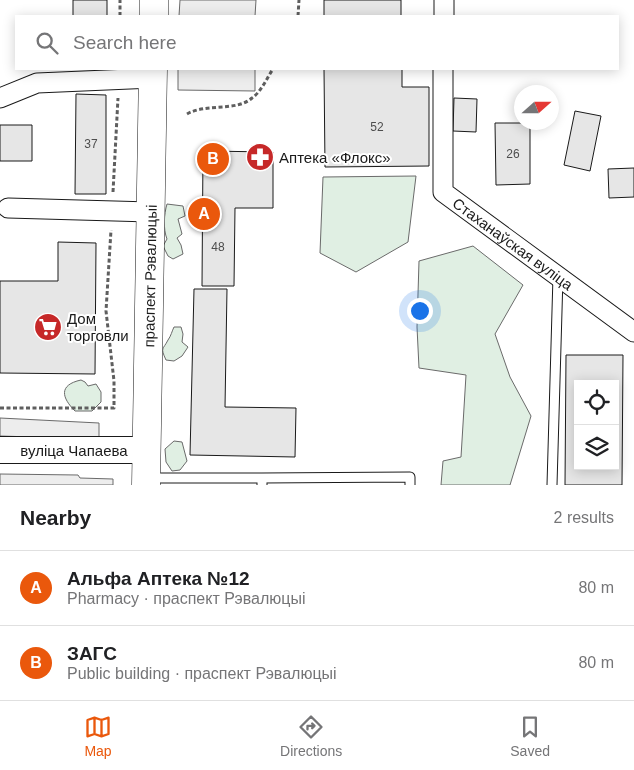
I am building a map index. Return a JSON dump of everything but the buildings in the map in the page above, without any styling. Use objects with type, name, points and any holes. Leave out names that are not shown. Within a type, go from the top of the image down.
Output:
[{"type":"main road","points":[[154,0],[154,15]]},
{"type":"main road","name":"праспект Рэвалюцыі","points":[[146,482],[153,73]]},
{"type":"main road","name":"вуліца Чапаева","points":[[0,450],[146,450]]},
{"type":"street","points":[[444,0],[444,15]]},
{"type":"street","name":"Стаханаўская вуліца","points":[[444,70],[443,192],[634,332]]},
{"type":"street","points":[[0,98],[37,83],[119,79],[153,73]]},
{"type":"street","points":[[8,208],[150,212]]},
{"type":"lane","points":[[552,485],[558,276]]},
{"type":"lane","points":[[146,482],[410,477],[410,485]]},
{"type":"path","points":[[120,0],[120,15]]},
{"type":"path","points":[[298,0],[298,15]]},
{"type":"path","points":[[187,114],[195,109],[242,104],[248,101],[253,98],[272,70]]},
{"type":"path","points":[[0,408],[114,408],[114,381],[106,311],[119,79]]},
{"type":"green space","points":[[416,176],[408,242],[356,272],[320,253],[323,177]]},
{"type":"green space","points":[[167,204],[183,206],[185,216],[178,219],[182,234],[177,238],[183,254],[173,259],[168,256],[163,246],[167,239],[164,222]]},
{"type":"green space","points":[[473,246],[523,285],[495,334],[510,377],[531,416],[510,485],[441,485],[443,461],[461,457],[466,375],[419,368],[417,327],[419,261]]},
{"type":"green space","points":[[174,327],[181,327],[183,334],[182,342],[188,347],[182,356],[174,361],[166,360],[163,351]]},
{"type":"green space","points":[[81,380],[88,386],[96,384],[101,392],[101,402],[92,411],[75,411],[65,397],[64,392],[69,385]]},
{"type":"green space","points":[[174,441],[182,442],[187,461],[180,470],[172,471],[166,462],[165,449]]},
{"type":"shaded area","points":[[180,0],[256,0],[255,15],[179,15]]},
{"type":"shaded area","points":[[178,70],[255,70],[255,91],[178,90]]},
{"type":"shaded area","points":[[0,418],[99,423],[99,439],[0,436]]},
{"type":"shaded area","points":[[0,474],[78,475],[80,478],[113,479],[113,485],[0,485]]},
{"type":"place","name":"Аптека «Флокс»","points":[[260,157]]},
{"type":"place","name":"ЗАГС","points":[[213,159]]},
{"type":"place","name":"Альфа Аптека №12","points":[[204,214]]},
{"type":"place","name":"Дом торговли","points":[[48,327]]}]
